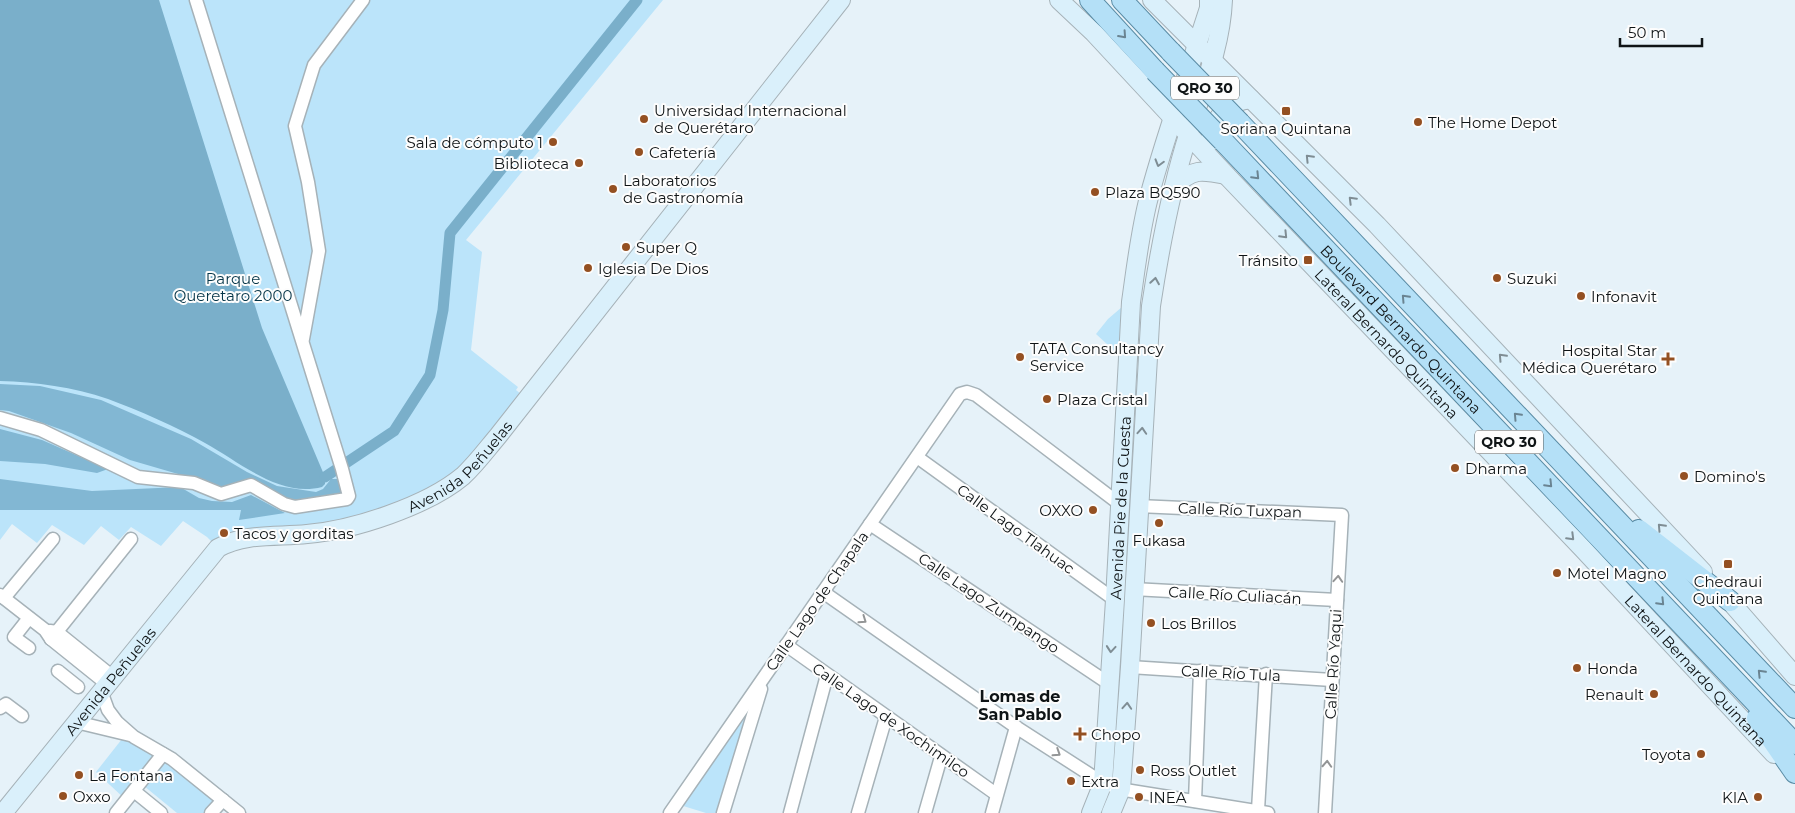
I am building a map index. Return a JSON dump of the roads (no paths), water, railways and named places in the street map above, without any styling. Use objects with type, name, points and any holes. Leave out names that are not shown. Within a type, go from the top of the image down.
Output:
[{"type":"main road","name":"Boulevard Bernardo Quintana","points":[[1090,0],[1795,744]]},
{"type":"main road","name":"Boulevard Bernardo Quintana","points":[[1122,0],[1795,708]]},
{"type":"main road","points":[[1584,487],[1730,601]]},
{"type":"main road","points":[[1722,667],[1795,775]]},
{"type":"street","points":[[0,418],[41,430],[138,477],[194,483],[218,494],[254,486],[284,504],[295,507],[347,499],[350,492],[196,0]]},
{"type":"street","points":[[302,343],[319,251],[308,182],[295,126],[314,65],[363,0]]},
{"type":"street","name":"Avenida Peñuelas","points":[[3,813],[218,548],[238,539],[307,534],[354,526],[422,501],[462,476],[498,436],[842,0]]},
{"type":"street","name":"Lateral Bernardo Quintana","points":[[1059,0],[1094,33],[1173,116],[1209,157],[1583,549],[1795,775]]},
{"type":"street","points":[[1152,0],[1377,225],[1730,601],[1795,676]]},
{"type":"street","name":"Avenida Pie de la Cuesta","points":[[1090,813],[1103,783],[1131,302],[1149,197],[1173,116],[1197,46],[1216,5]]},
{"type":"street","name":"Avenida Pie de la Cuesta","points":[[1111,813],[1121,789],[1151,306],[1160,249],[1174,187],[1189,133],[1214,62],[1216,5]]},
{"type":"street","points":[[1152,94],[1162,91],[1168,85],[1175,70],[1180,50],[1166,15]]},
{"type":"street","points":[[1209,157],[1209,144],[1217,120],[1228,106],[1236,101],[1252,99]]},
{"type":"street","points":[[1174,187],[1184,176],[1194,172],[1208,171],[1226,175]]},
{"type":"street","name":"Calle Lago de Chapala","points":[[670,813],[960,394],[967,392],[976,395],[1120,505]]},
{"type":"street","name":"Calle Lago Tlahuac","points":[[917,457],[1115,600]]},
{"type":"street","name":"Calle Río Tuxpan","points":[[1138,506],[1342,515]]},
{"type":"street","name":"Calle Río Yaqui","points":[[1325,813],[1342,515]]},
{"type":"street","name":"Calle Lago Zumpango","points":[[870,524],[1108,683]]},
{"type":"street","points":[[53,539],[2,597],[51,634],[107,684],[108,710],[117,722],[134,737],[164,754],[239,813]]},
{"type":"street","points":[[51,634],[131,539]]},
{"type":"street","name":"Calle Río Culiacán","points":[[1133,589],[1337,600]]},
{"type":"street","points":[[822,592],[1016,727],[1103,783],[1121,789],[1263,812],[1266,674]]},
{"type":"street","points":[[29,618],[10,634],[29,648]]},
{"type":"street","points":[[51,634],[75,658],[107,684]]},
{"type":"street","name":"Calle Lago de Xochimilco","points":[[786,644],[941,757],[996,794]]},
{"type":"street","points":[[75,658],[60,673],[78,687]]},
{"type":"street","name":"Calle Río Tula","points":[[1130,667],[1266,674],[1332,680]]},
{"type":"street","points":[[1195,802],[1200,671]]},
{"type":"street","points":[[790,813],[827,675]]},
{"type":"street","points":[[723,813],[764,678]]},
{"type":"street","points":[[0,708],[6,704],[22,716]]},
{"type":"street","points":[[858,813],[886,717]]},
{"type":"street","points":[[76,722],[134,737]]},
{"type":"street","points":[[992,813],[1016,727]]},
{"type":"street","points":[[116,813],[164,754]]},
{"type":"street","points":[[925,813],[941,757]]},
{"type":"street","points":[[134,791],[161,813]]},
{"type":"street","points":[[211,813],[222,800]]},
{"type":"waterway","points":[[325,477],[394,431],[430,375],[443,310],[450,233],[637,0]]},
{"type":"place","name":"Soriana Quintana","points":[[1286,111]]},
{"type":"place","name":"Universidad Internacional de Querétaro","points":[[644,119]]},
{"type":"place","name":"The Home Depot","points":[[1418,122]]},
{"type":"place","name":"Sala de cómputo 1","points":[[553,142]]},
{"type":"place","name":"Cafetería","points":[[639,152]]},
{"type":"place","name":"Biblioteca","points":[[579,163]]},
{"type":"place","name":"Laboratorios de Gastronomía","points":[[613,189]]},
{"type":"place","name":"Plaza BQ590","points":[[1095,192]]},
{"type":"place","name":"Super Q","points":[[626,247]]},
{"type":"place","name":"Tránsito","points":[[1308,260]]},
{"type":"place","name":"Iglesia De Dios","points":[[588,268]]},
{"type":"place","name":"Suzuki","points":[[1497,278]]},
{"type":"place","name":"Infonavit","points":[[1581,296]]},
{"type":"place","name":"TATA Consultancy Service","points":[[1020,357]]},
{"type":"place","name":"Hospital Star Médica Querétaro","points":[[1668,359]]},
{"type":"place","name":"Plaza Cristal","points":[[1047,399]]},
{"type":"place","name":"Dharma","points":[[1455,468]]},
{"type":"place","name":"Domino's","points":[[1684,476]]},
{"type":"place","name":"OXXO","points":[[1093,510]]},
{"type":"place","name":"Fukasa","points":[[1159,523]]},
{"type":"place","name":"Tacos y gorditas","points":[[224,533]]},
{"type":"place","name":"Chedraui Quintana","points":[[1728,564]]},
{"type":"place","name":"Motel Magno","points":[[1557,573]]},
{"type":"place","name":"Los Brillos","points":[[1151,623]]},
{"type":"place","name":"Honda","points":[[1577,668]]},
{"type":"place","name":"Renault","points":[[1654,694]]},
{"type":"place","name":"Chopo","points":[[1080,734]]},
{"type":"place","name":"Toyota","points":[[1701,754]]},
{"type":"place","name":"Ross Outlet","points":[[1140,770]]},
{"type":"place","name":"La Fontana","points":[[79,775]]},
{"type":"place","name":"Extra","points":[[1071,781]]},
{"type":"place","name":"Oxxo","points":[[63,796]]},
{"type":"place","name":"INEA","points":[[1139,797]]},
{"type":"place","name":"KIA","points":[[1758,797]]},
{"type":"district","name":"Lomas de San Pablo","points":[[1020,705]]},
{"type":"park label","name":"Parque Queretaro 2000","points":[[233,286]]}]
